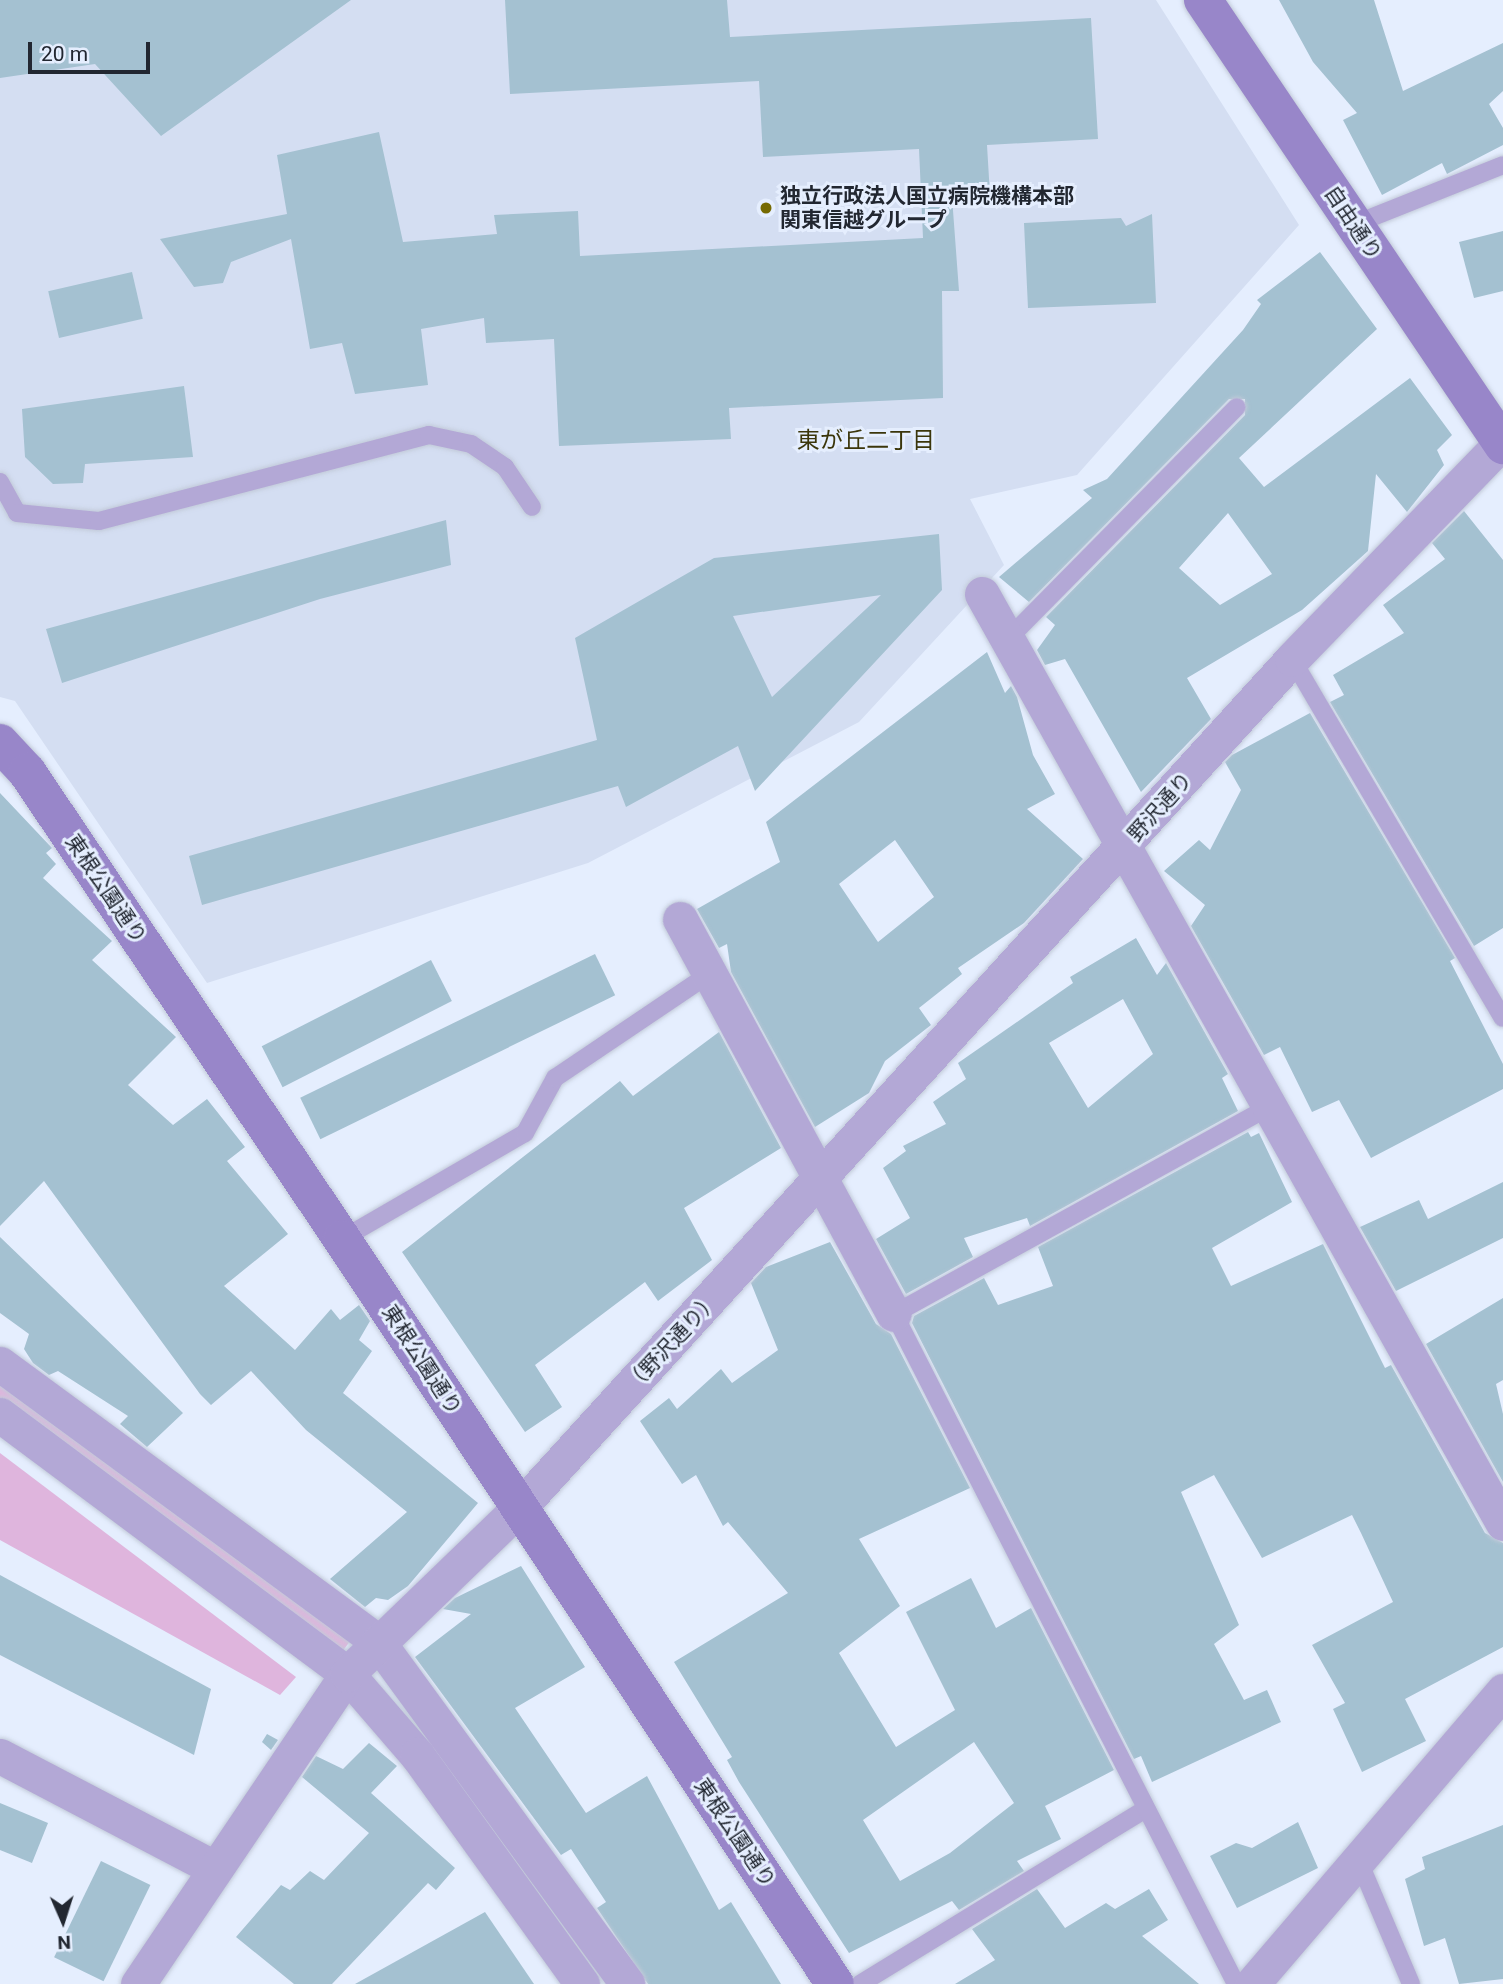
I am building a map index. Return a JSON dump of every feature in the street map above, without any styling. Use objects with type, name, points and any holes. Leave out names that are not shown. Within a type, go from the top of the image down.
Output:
[{"type":"street","name":"自由通り","points":[[1203,0],[1502,443]]},
{"type":"street","name":"野沢通り","points":[[824,1177],[1124,849],[1292,659],[1502,443]]},
{"type":"street","points":[[982,594],[1503,1523]]},
{"type":"street","name":"東根公園通り","points":[[0,743],[27,772],[342,1239],[835,1984]]},
{"type":"street","points":[[680,919],[824,1177],[894,1314]]},
{"type":"street","name":"（野沢通り）","points":[[138,1984],[347,1674],[519,1508],[824,1177]]},
{"type":"street","points":[[0,1364],[378,1642],[627,1984]]},
{"type":"street","points":[[0,1415],[347,1674],[416,1755],[582,1984]]},
{"type":"street","points":[[1252,1984],[1503,1691]]},
{"type":"street","points":[[0,1756],[214,1868]]},
{"type":"lane","points":[[1354,225],[1503,165]]},
{"type":"lane","points":[[1007,640],[1237,407]]},
{"type":"lane","points":[[0,482],[17,513],[99,520],[429,435],[471,444],[505,467],[532,507]]},
{"type":"lane","points":[[1292,659],[1503,1018]]},
{"type":"lane","points":[[342,1239],[525,1133],[555,1078],[709,974]]},
{"type":"lane","points":[[1236,1984],[894,1314],[1271,1106]]},
{"type":"lane","points":[[860,1984],[1146,1809]]},
{"type":"lane","points":[[1358,1859],[1411,1984]]},
{"type":"shaded area","points":[[0,0],[1156,0],[1299,225],[1077,475],[970,499],[1004,565],[859,722],[588,863],[207,983],[15,701],[0,697]]},
{"type":"shaded area","points":[[0,1378],[350,1642],[337,1659],[0,1406]]},
{"type":"shaded area","points":[[0,1453],[296,1677],[280,1695],[0,1540]]},
{"type":"building","points":[[0,0],[351,0],[161,136],[95,64],[0,78]]},
{"type":"building","points":[[505,0],[727,0],[730,37],[1091,18],[1098,139],[987,145],[990,195],[952,197],[959,291],[942,291],[943,398],[729,408],[731,439],[559,446],[554,339],[486,343],[484,318],[421,329],[428,385],[355,394],[342,343],[310,349],[291,239],[231,262],[223,283],[194,287],[160,239],[287,214],[277,155],[379,132],[403,242],[497,234],[494,215],[578,211],[580,256],[923,238],[919,149],[763,157],[759,81],[510,94]]},
{"type":"building","points":[[1279,0],[1374,0],[1403,91],[1503,43],[1503,91],[1489,104],[1503,128],[1503,145],[1447,174],[1442,163],[1382,195],[1343,120],[1357,113],[1313,62]]},
{"type":"building","points":[[1152,214],[1156,303],[1028,308],[1024,223],[1121,218],[1126,226]]},
{"type":"building","points":[[1503,231],[1503,291],[1474,298],[1459,242]]},
{"type":"building","points":[[1320,252],[1377,329],[1239,458],[1264,487],[1410,378],[1452,435],[1437,450],[1444,465],[1407,512],[1376,474],[1368,551],[1302,610],[1187,678],[1211,719],[1141,792],[1065,659],[1045,665],[1037,650],[1055,625],[1046,617],[1245,415],[1245,399],[1229,399],[1029,602],[999,577],[1092,498],[1083,490],[1107,479],[1243,330],[1261,304],[1257,300]],"holes":[[[1228,513],[1272,574],[1220,605],[1179,568]]]},
{"type":"building","points":[[132,272],[143,319],[59,338],[48,291]]},
{"type":"building","points":[[184,386],[193,457],[85,464],[83,483],[53,484],[25,457],[22,409]]},
{"type":"building","points":[[1464,511],[1503,560],[1503,928],[1474,946],[1330,702],[1344,695],[1333,675],[1404,633],[1383,605],[1445,559],[1432,543]]},
{"type":"building","points":[[446,520],[451,565],[320,599],[62,683],[46,629]]},
{"type":"building","points":[[939,534],[942,590],[755,791],[738,746],[626,807],[618,786],[202,905],[189,856],[597,740],[575,638],[714,558]],"holes":[[[881,595],[772,697],[733,616]]]},
{"type":"building","points":[[987,652],[1005,693],[1011,686],[1017,697],[1033,755],[1055,794],[1027,809],[1083,859],[1024,923],[958,968],[962,974],[919,1008],[931,1025],[885,1061],[869,1093],[815,1127],[731,972],[727,944],[719,948],[697,909],[780,862],[766,822]],"holes":[[[895,840],[934,897],[878,942],[839,884]]]},
{"type":"building","points":[[1310,713],[1455,958],[1450,961],[1503,1064],[1503,1089],[1371,1158],[1339,1100],[1312,1112],[1280,1047],[1264,1055],[1191,926],[1205,905],[1164,871],[1199,840],[1210,850],[1241,790],[1225,762],[1232,755]]},
{"type":"building","points":[[0,793],[52,848],[46,853],[56,864],[43,878],[112,941],[92,960],[176,1037],[128,1085],[173,1125],[207,1099],[245,1147],[227,1161],[288,1234],[224,1286],[295,1350],[331,1309],[340,1320],[359,1305],[370,1321],[359,1340],[372,1351],[343,1393],[478,1503],[408,1586],[388,1600],[376,1598],[365,1607],[330,1579],[407,1512],[306,1430],[251,1371],[211,1405],[200,1394],[44,1181],[0,1226]]},
{"type":"building","points":[[1136,938],[1157,975],[1166,963],[1228,1074],[1222,1078],[1238,1111],[1030,1226],[1027,1218],[964,1238],[973,1257],[906,1294],[876,1239],[910,1218],[883,1168],[906,1151],[903,1146],[946,1124],[933,1102],[966,1079],[958,1063],[1073,983],[1070,977]],"holes":[[[1123,999],[1153,1054],[1088,1108],[1049,1043]]]},
{"type":"building","points":[[595,954],[615,995],[320,1139],[300,1098]]},
{"type":"building","points":[[431,960],[452,1001],[283,1087],[262,1046]]},
{"type":"building","points":[[719,1032],[781,1148],[684,1208],[712,1260],[658,1301],[645,1282],[535,1365],[562,1407],[525,1432],[402,1252],[620,1081],[633,1096]]},
{"type":"building","points":[[1248,1132],[1251,1137],[1259,1133],[1292,1202],[1212,1248],[1231,1286],[1323,1244],[1385,1368],[1391,1365],[1485,1533],[1503,1543],[1503,1647],[1405,1699],[1426,1741],[1362,1772],[1333,1709],[1345,1703],[1312,1645],[1393,1602],[1361,1533],[1352,1515],[1262,1558],[1214,1475],[1181,1492],[1239,1625],[1214,1644],[1244,1700],[1267,1690],[1281,1722],[1152,1782],[1141,1756],[1134,1759],[912,1323],[914,1316],[984,1278],[998,1305],[1053,1286],[1038,1247]]},
{"type":"building","points":[[1503,1182],[1503,1238],[1396,1291],[1360,1227],[1419,1200],[1428,1219]]},
{"type":"building","points":[[0,1237],[183,1413],[147,1447],[120,1424],[128,1416],[58,1371],[49,1375],[33,1363],[24,1349],[29,1334],[0,1313]]},
{"type":"building","points":[[830,1242],[876,1324],[891,1334],[970,1488],[859,1539],[900,1606],[839,1653],[896,1747],[955,1710],[906,1612],[971,1578],[996,1628],[1031,1608],[1114,1770],[1045,1806],[1061,1839],[1017,1861],[1024,1871],[959,1910],[952,1901],[849,1953],[739,1782],[727,1760],[732,1757],[674,1662],[788,1593],[728,1522],[723,1526],[696,1475],[682,1484],[640,1421],[669,1398],[677,1409],[721,1369],[732,1383],[778,1350],[751,1283],[766,1267]],"holes":[[[974,1742],[1014,1803],[950,1853],[900,1881],[863,1820]]]},
{"type":"building","points":[[1503,1298],[1503,1380],[1496,1384],[1503,1414],[1503,1482],[1426,1344]]},
{"type":"building","points":[[521,1566],[585,1667],[515,1708],[586,1813],[647,1776],[719,1910],[731,1902],[781,1984],[648,1984],[597,1908],[606,1902],[571,1849],[561,1855],[415,1657],[471,1614],[443,1609],[455,1598]]},
{"type":"building","points":[[0,1575],[211,1689],[194,1755],[0,1655]]},
{"type":"building","points":[[267,1734],[278,1740],[271,1750],[262,1742]]},
{"type":"building","points":[[369,1743],[397,1766],[371,1793],[455,1868],[436,1890],[428,1883],[332,1984],[294,1984],[236,1937],[281,1885],[290,1890],[310,1871],[324,1880],[369,1833],[302,1777],[316,1756],[343,1769]]},
{"type":"building","points":[[0,1803],[48,1823],[32,1863],[0,1850]]},
{"type":"building","points":[[1298,1822],[1318,1868],[1237,1908],[1210,1856],[1236,1843],[1252,1848]]},
{"type":"building","points":[[1503,1825],[1503,1979],[1459,1984],[1445,1938],[1424,1946],[1405,1879],[1425,1869],[1422,1857]]},
{"type":"building","points":[[101,1861],[150,1885],[104,1981],[54,1957]]},
{"type":"building","points":[[1037,1889],[1065,1928],[1106,1903],[1115,1909],[1149,1889],[1168,1920],[1142,1936],[1199,1984],[955,1984],[995,1960],[972,1929]]},
{"type":"building","points":[[485,1912],[534,1984],[355,1984]]},
{"type":"place","name":"独立行政法人国立病院機構本部 関東信越グループ","points":[[766,208]]},
{"type":"district","name":"東が丘二丁目","points":[[866,441]]}]
